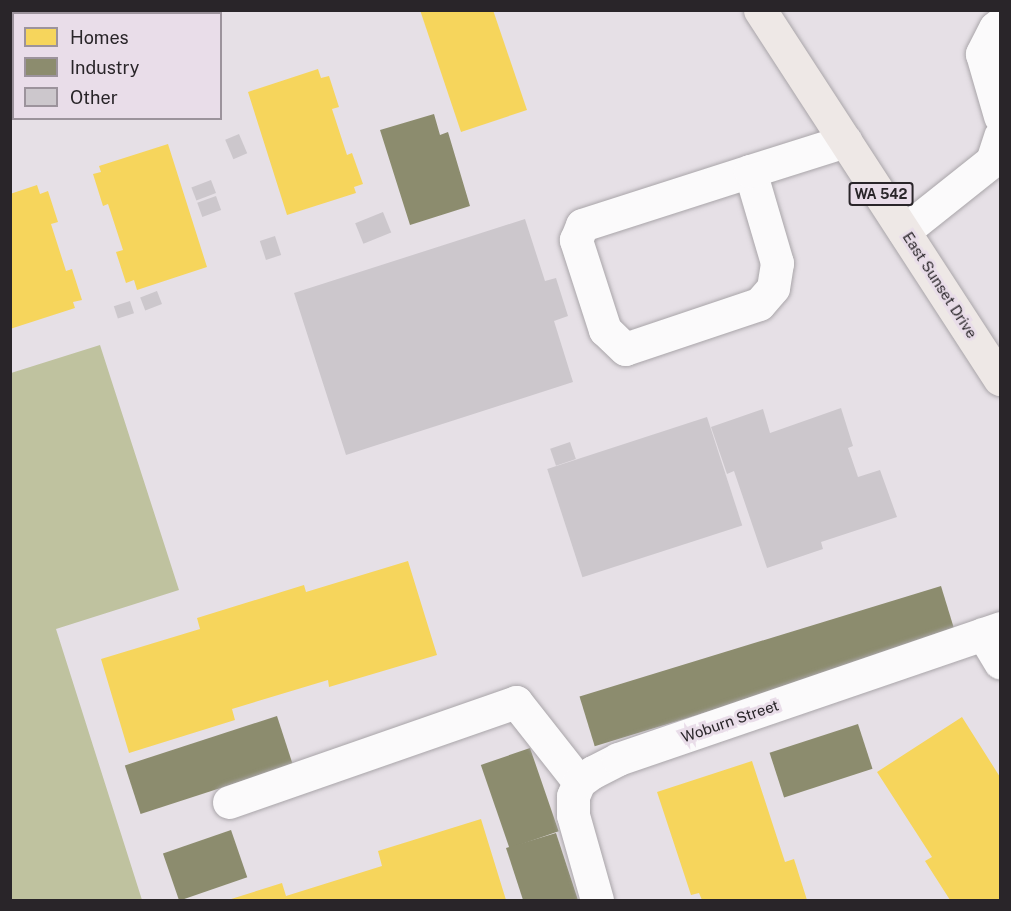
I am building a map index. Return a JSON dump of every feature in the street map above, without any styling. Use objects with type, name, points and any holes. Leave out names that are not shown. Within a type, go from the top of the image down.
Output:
[{"type":"main road","name":"East Sunset Drive","points":[[760,10],[1000,379]]},
{"type":"lane","points":[[1000,24],[995,28],[982,54],[1000,116]]},
{"type":"lane","points":[[904,231],[992,161],[1000,136]]},
{"type":"lane","points":[[750,171],[777,264],[773,288],[759,304],[625,349],[605,330],[576,240],[582,225],[750,171],[845,141]]},
{"type":"lane","points":[[992,631],[1000,662]]},
{"type":"lane","name":"Woburn Street","points":[[579,782],[618,759],[992,631]]},
{"type":"lane","points":[[229,802],[516,702],[579,782],[573,796],[573,815],[597,900]]},
{"type":"green space","points":[[100,345],[179,590],[56,629],[142,900],[11,900],[11,373]]},
{"type":"building: Homes","points":[[420,10],[493,10],[527,110],[461,132]]},
{"type":"building: Homes","points":[[318,69],[321,78],[329,76],[339,107],[332,109],[347,155],[352,153],[363,184],[354,187],[356,193],[287,215],[248,92]]},
{"type":"building: Homes","points":[[168,144],[207,267],[137,290],[134,280],[126,283],[116,252],[123,250],[108,204],[103,206],[93,174],[101,172],[99,166]]},
{"type":"building: Homes","points":[[37,185],[40,194],[48,191],[58,222],[51,224],[66,271],[72,269],[82,300],[73,302],[75,308],[10,329],[10,194]]},
{"type":"building: Homes","points":[[408,561],[437,655],[329,687],[328,680],[232,709],[235,720],[129,753],[101,659],[200,629],[197,618],[304,585],[306,592]]},
{"type":"building: Homes","points":[[962,717],[1000,777],[1000,900],[950,900],[925,861],[932,857],[877,772]]},
{"type":"building: Homes","points":[[752,761],[785,862],[794,859],[807,900],[702,900],[699,893],[691,895],[657,792]]},
{"type":"building: Homes","points":[[481,819],[506,900],[228,900],[282,883],[286,896],[382,866],[378,851]]},
{"type":"building: Industry","points":[[434,114],[440,135],[448,132],[470,206],[410,225],[380,130]]},
{"type":"building: Industry","points":[[941,586],[956,636],[595,746],[580,697]]},
{"type":"building: Industry","points":[[277,716],[293,765],[141,814],[125,765]]},
{"type":"building: Industry","points":[[858,724],[873,769],[784,797],[770,753]]},
{"type":"building: Industry","points":[[530,748],[559,831],[509,848],[481,765]]},
{"type":"building: Industry","points":[[231,830],[247,877],[179,900],[163,853]]},
{"type":"building: Industry","points":[[556,833],[578,900],[523,900],[506,848]]},
{"type":"building: Other","points":[[239,134],[247,153],[233,159],[225,140]]},
{"type":"building: Other","points":[[211,180],[216,193],[196,201],[191,188]]},
{"type":"building: Other","points":[[216,196],[221,210],[202,217],[197,203]]},
{"type":"building: Other","points":[[383,212],[391,232],[363,244],[355,223]]},
{"type":"building: Other","points":[[525,219],[545,281],[556,278],[568,316],[554,321],[573,382],[346,455],[294,293]]},
{"type":"building: Other","points":[[275,236],[281,255],[266,260],[260,241]]},
{"type":"building: Other","points":[[157,291],[162,304],[145,311],[140,297]]},
{"type":"building: Other","points":[[130,301],[134,313],[118,319],[114,306]]},
{"type":"building: Other","points":[[841,408],[853,446],[848,448],[858,477],[880,470],[897,517],[821,542],[823,549],[767,568],[734,471],[727,474],[711,427],[763,409],[770,433]]},
{"type":"building: Other","points":[[707,417],[742,525],[582,577],[547,469]]},
{"type":"building: Other","points":[[570,442],[576,459],[556,466],[550,449]]}]
